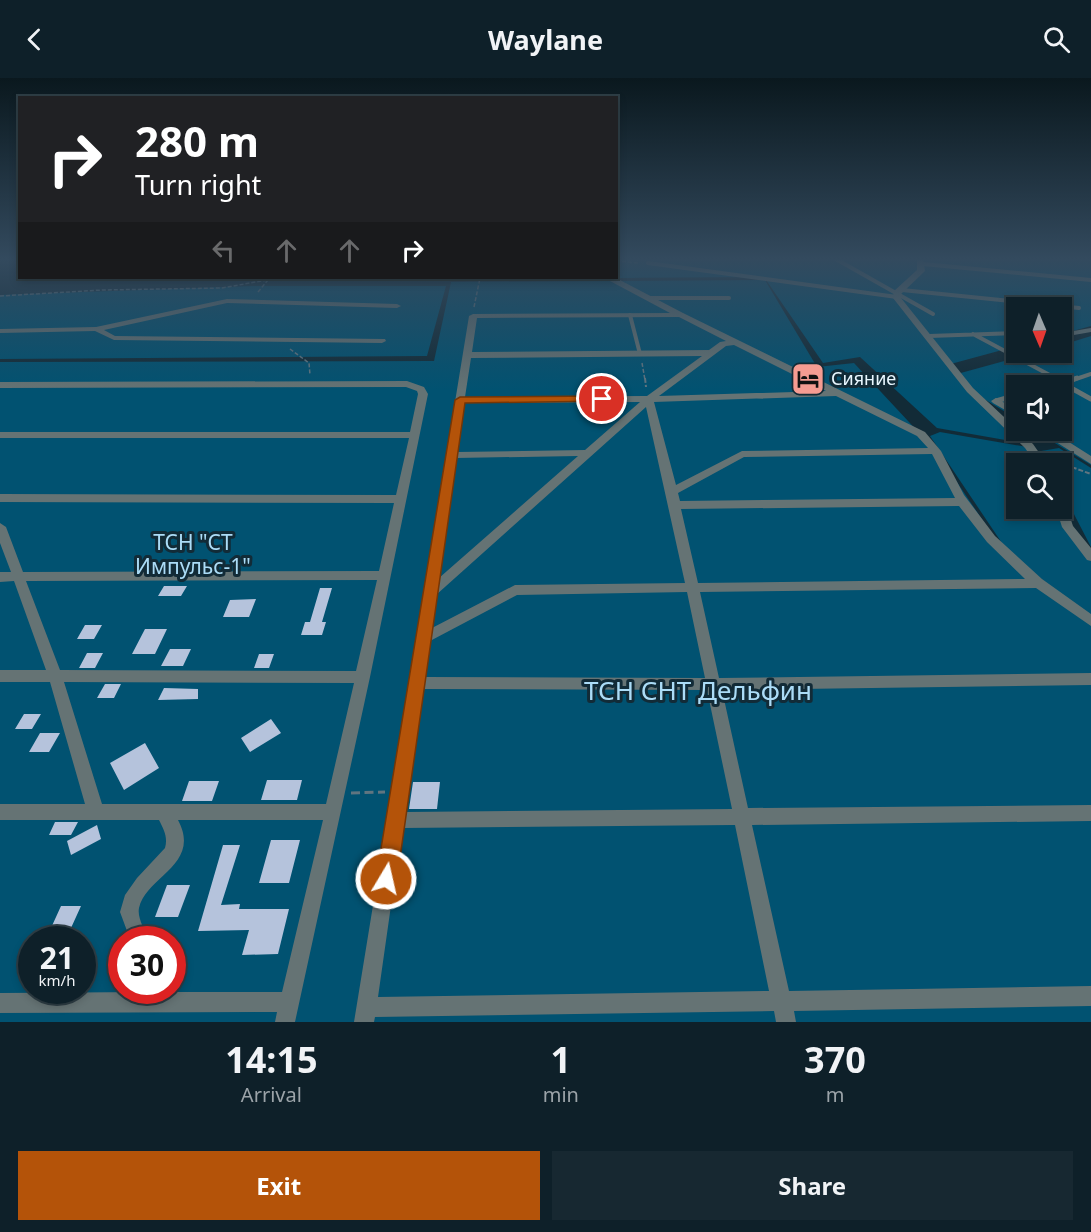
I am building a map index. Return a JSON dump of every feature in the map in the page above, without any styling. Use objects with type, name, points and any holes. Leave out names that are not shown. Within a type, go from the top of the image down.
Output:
[{"type":"street","points":[[0,331],[96,329],[222,302]]},
{"type":"street","points":[[252,302],[397,306]]},
{"type":"street","points":[[656,302],[921,434],[936,451],[962,502],[992,542],[1036,583],[1091,621]]},
{"type":"street","points":[[905,302],[970,390],[1033,453]]},
{"type":"street","points":[[680,315],[473,316],[365,1014],[782,1001],[1091,996]]},
{"type":"street","points":[[96,329],[114,338],[382,341]]},
{"type":"street","points":[[431,592],[649,399],[723,345],[735,342]]},
{"type":"street","points":[[466,355],[713,353]]},
{"type":"street","points":[[0,385],[416,386],[423,394],[363,677],[287,1012],[186,999]]},
{"type":"street","points":[[460,400],[649,399],[837,393]]},
{"type":"street","points":[[649,399],[674,498],[786,1022]]},
{"type":"street","points":[[996,401],[1006,407]]},
{"type":"street","points":[[0,447],[5,435],[414,435]]},
{"type":"street","points":[[1059,441],[1091,461]]},
{"type":"street","points":[[674,498],[742,454],[936,451]]},
{"type":"street","points":[[452,455],[586,453]]},
{"type":"street","points":[[0,498],[401,499]]},
{"type":"street","points":[[674,498],[962,502]]},
{"type":"street","points":[[1065,519],[1068,528],[1091,558]]},
{"type":"street","points":[[0,527],[55,676],[96,812]]},
{"type":"street","points":[[0,577],[384,575]]},
{"type":"street","points":[[424,638],[515,590],[1036,583]]},
{"type":"street","points":[[0,676],[363,677]]},
{"type":"street","points":[[417,683],[714,684],[1091,679]]},
{"type":"street","points":[[0,812],[333,812]]},
{"type":"street","points":[[134,926],[129,911],[133,897],[168,861],[175,841],[173,824],[163,812]]},
{"type":"street","points":[[395,820],[1091,813]]},
{"type":"street","points":[[0,1003],[108,998]]},
{"type":"lane","points":[[913,302],[933,314]]},
{"type":"lane","points":[[1007,302],[1079,308]]},
{"type":"lane","points":[[630,315],[640,354]]},
{"type":"lane","points":[[1072,333],[1091,330]]},
{"type":"lane","points":[[929,336],[1006,333]]},
{"type":"lane","points":[[973,334],[1047,375]]},
{"type":"lane","points":[[1072,379],[1091,374]]},
{"type":"lane","points":[[1072,389],[1091,399]]},
{"type":"lane","points":[[996,401],[1006,398]]},
{"type":"path","points":[[473,316],[475,302]]},
{"type":"path","points":[[278,340],[309,363],[310,384]]},
{"type":"path","points":[[640,354],[649,399]]},
{"type":"path","points":[[1072,466],[1091,474]]},
{"type":"path","points":[[337,794],[399,791]]},
{"type":"green space","points":[[0,302],[442,302],[427,356],[0,359]]},
{"type":"green space","name":"ТСН СНТ Дельфин","points":[[447,302],[778,302],[817,367],[854,363],[936,451],[1006,555],[1091,623],[1091,1022],[0,1022],[0,362],[434,361]]},
{"type":"green space","points":[[781,302],[1006,302],[1006,349],[947,365],[1006,426],[1006,440],[937,428],[860,357],[823,363]]},
{"type":"green space","points":[[1072,302],[1091,302],[1091,326],[1072,331]]},
{"type":"green space","points":[[1091,336],[1091,465],[1051,441],[1072,441],[1072,375],[1006,375],[1006,412],[984,399],[957,374],[1006,360],[1006,363],[1072,363],[1072,342]]},
{"type":"green space","points":[[940,432],[1027,447],[1032,453],[1006,453],[1006,519],[1067,519],[1087,558],[1091,561],[1091,617],[1010,555],[930,436]]},
{"type":"green space","points":[[1059,448],[1067,453],[1042,453],[1041,451]]},
{"type":"green space","points":[[1072,456],[1091,468],[1091,547],[1072,510]]},
{"type":"building","points":[[164,586],[187,586],[181,596],[158,596]]},
{"type":"building","points":[[320,588],[332,588],[322,622],[326,622],[322,635],[301,635],[305,622],[310,622]]},
{"type":"building","points":[[256,599],[249,617],[223,617],[230,600]]},
{"type":"building","points":[[85,625],[102,625],[94,639],[77,639]]},
{"type":"building","points":[[145,629],[167,629],[155,654],[132,654]]},
{"type":"building","points":[[170,649],[191,649],[183,666],[161,666]]},
{"type":"building","points":[[87,653],[103,653],[95,668],[79,668]]},
{"type":"building","points":[[259,654],[274,654],[269,668],[254,668]]},
{"type":"building","points":[[105,684],[121,684],[114,698],[97,698]]},
{"type":"building","points":[[164,688],[198,689],[198,699],[158,700]]},
{"type":"building","points":[[24,714],[41,714],[32,729],[15,729]]},
{"type":"building","points":[[271,719],[281,733],[250,752],[241,738]]},
{"type":"building","points":[[40,733],[60,733],[49,752],[29,752]]},
{"type":"building","points":[[145,743],[159,768],[124,790],[110,763]]},
{"type":"building","points":[[267,780],[302,780],[297,800],[261,800]]},
{"type":"building","points":[[189,781],[219,781],[212,801],[182,801]]},
{"type":"building","points":[[413,782],[440,782],[437,809],[409,809]]},
{"type":"building","points":[[55,822],[78,822],[71,835],[49,835]]},
{"type":"building","points":[[97,825],[101,839],[71,855],[67,841]]},
{"type":"building","points":[[271,840],[300,840],[289,883],[259,883]]},
{"type":"building","points":[[223,845],[240,845],[221,905],[240,904],[239,909],[289,909],[278,954],[242,955],[249,930],[198,931]]},
{"type":"building","points":[[167,885],[190,885],[178,917],[155,917]]},
{"type":"building","points":[[61,906],[81,906],[72,926],[52,926]]},
{"type":"place","name":"Сияние","points":[[808,379]]},
{"type":"route","points":[[386,879],[460,400],[602,399]]},
{"type":"park label","name":"ТСН \"СТ Импульс-1\"","points":[[193,555]]}]
